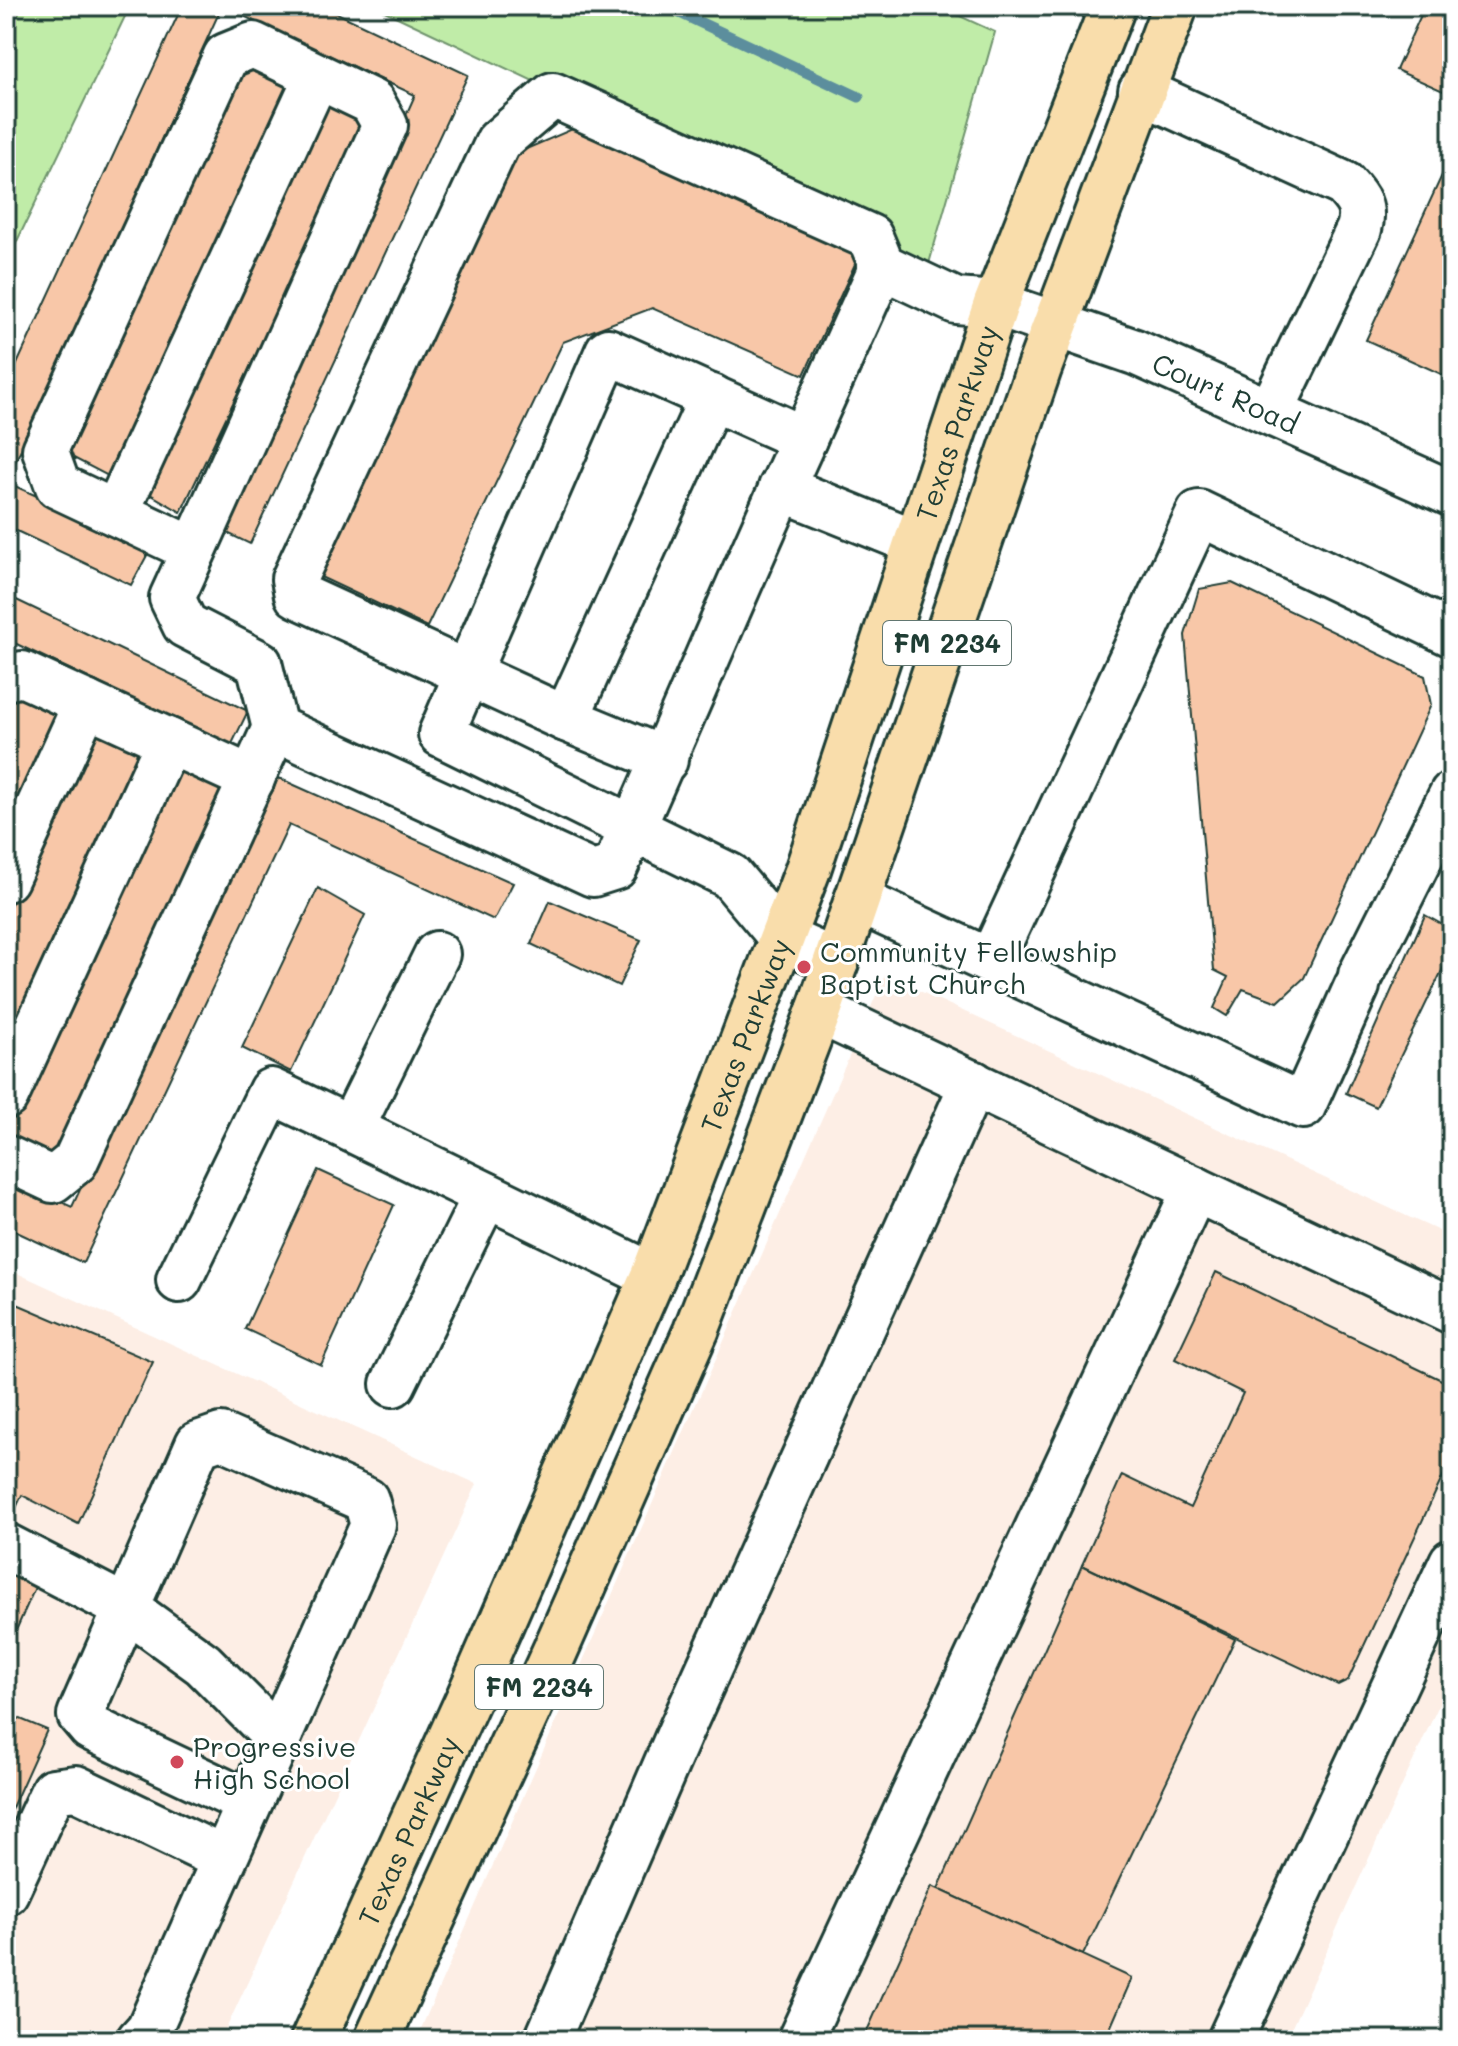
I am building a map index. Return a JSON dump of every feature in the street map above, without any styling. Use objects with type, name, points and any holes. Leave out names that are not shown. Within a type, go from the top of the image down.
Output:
[{"type":"main road","name":"Texas Parkway","points":[[313,2040],[653,1276],[782,938],[996,304],[1113,6]]},
{"type":"main road","name":"Texas Parkway","points":[[377,2040],[555,1651],[696,1331],[819,1011],[1056,323],[1175,6]]},
{"type":"main road","points":[[337,1989],[348,2034],[345,2040]]},
{"type":"street","points":[[6,1158],[53,1180],[75,1162],[275,728],[259,663],[185,625],[172,598],[194,550],[385,125],[372,102],[253,45],[226,56],[45,450],[58,486],[194,550]]},
{"type":"street","points":[[116,513],[317,76]]},
{"type":"street","points":[[1141,91],[1344,184],[1360,201],[1363,216],[1359,229],[1271,411]]},
{"type":"street","points":[[275,728],[593,874],[615,867],[665,760],[781,488],[882,266],[870,237],[553,95],[498,142],[294,579],[297,595],[469,676],[665,760]]},
{"type":"street","name":"Court Road","points":[[882,266],[956,301],[996,304],[1135,352],[1452,494]]},
{"type":"street","points":[[804,439],[608,351],[469,676],[441,734],[730,876],[782,938],[836,962]]},
{"type":"street","points":[[566,719],[712,397]]},
{"type":"street","points":[[781,488],[915,542]]},
{"type":"street","points":[[991,961],[1199,513],[1452,634]]},
{"type":"street","points":[[6,678],[22,674],[252,779]]},
{"type":"street","points":[[6,879],[86,703]]},
{"type":"street","points":[[6,1096],[169,741]]},
{"type":"street","points":[[857,900],[1303,1106],[1359,981],[1452,794]]},
{"type":"street","points":[[351,1129],[437,954]]},
{"type":"street","points":[[819,1011],[1452,1311]]},
{"type":"street","points":[[547,2040],[681,1730],[973,1083]]},
{"type":"street","points":[[179,1280],[271,1091],[653,1276]]},
{"type":"street","points":[[800,2040],[1195,1189]]},
{"type":"street","points":[[393,1384],[486,1195]]},
{"type":"street","points":[[154,2036],[224,1859],[278,1739],[373,1525],[366,1500],[221,1436],[198,1444],[80,1715],[91,1728],[249,1803]]},
{"type":"street","points":[[6,1546],[126,1608],[203,1664],[278,1739]]},
{"type":"street","points":[[1230,2040],[1452,1562]]},
{"type":"street","points":[[6,1892],[53,1791],[76,1788],[224,1859]]},
{"type":"shaded area","points":[[885,975],[1452,1237],[1452,1676],[1286,2040],[416,2040]]},
{"type":"shaded area","name":"Progressive High School","points":[[6,1268],[477,1484],[221,2040],[6,2040]]},
{"type":"green space","points":[[6,6],[130,6],[6,264]]},
{"type":"green space","points":[[374,6],[938,6],[995,32],[928,267]]},
{"type":"building","points":[[182,6],[222,6],[6,482],[6,388]]},
{"type":"building","points":[[222,6],[322,6],[468,75],[250,544],[221,530],[415,95]]},
{"type":"building","points":[[1425,6],[1452,6],[1452,95],[1396,70]]},
{"type":"building","points":[[238,62],[287,86],[108,476],[62,452]]},
{"type":"building","points":[[325,102],[368,120],[181,512],[145,491]]},
{"type":"building","points":[[591,121],[861,251],[804,375],[652,308],[563,342],[427,627],[310,572],[503,159]]},
{"type":"building","points":[[1449,160],[1452,161],[1452,379],[1366,340]]},
{"type":"building","points":[[6,482],[151,548],[131,585],[6,526]]},
{"type":"building","points":[[1232,583],[1425,676],[1431,705],[1304,978],[1278,1002],[1243,989],[1227,1016],[1214,1008],[1228,977],[1214,970],[1185,635],[1199,589]]},
{"type":"building","points":[[6,595],[248,711],[231,746],[6,639]]},
{"type":"building","points":[[8,693],[58,712],[6,824],[6,698]]},
{"type":"building","points":[[90,725],[140,751],[6,1040],[6,915]]},
{"type":"building","points":[[172,767],[225,792],[52,1159],[6,1138],[6,1133]]},
{"type":"building","points":[[272,775],[513,883],[494,920],[289,825],[83,1263],[6,1227],[6,1177],[72,1207]]},
{"type":"building","points":[[318,888],[365,915],[291,1072],[242,1048]]},
{"type":"building","points":[[550,901],[641,940],[619,986],[531,944]]},
{"type":"building","points":[[1425,915],[1452,930],[1452,950],[1376,1107],[1346,1093]]},
{"type":"building","points":[[318,1170],[394,1205],[321,1365],[245,1329]]},
{"type":"building","points":[[1216,1272],[1452,1385],[1452,1457],[1348,1680],[1338,1685],[1082,1565],[1122,1475],[1190,1508],[1243,1393],[1175,1359]]},
{"type":"building","points":[[17,1304],[153,1362],[78,1524],[22,1495],[16,1508],[6,1504],[6,1328]]},
{"type":"building","points":[[1082,1565],[1235,1639],[1083,1955],[938,1889]]},
{"type":"building","points":[[6,1568],[37,1583],[6,1653]]},
{"type":"building","points":[[6,1713],[47,1730],[6,1821]]},
{"type":"building","points":[[932,1886],[1132,1978],[1105,2040],[863,2040]]},
{"type":"waterway","points":[[665,6],[859,97]]},
{"type":"place","name":"Community Fellowship Baptist Church","points":[[804,967]]},
{"type":"place","name":"Progressive High School","points":[[177,1762]]}]
